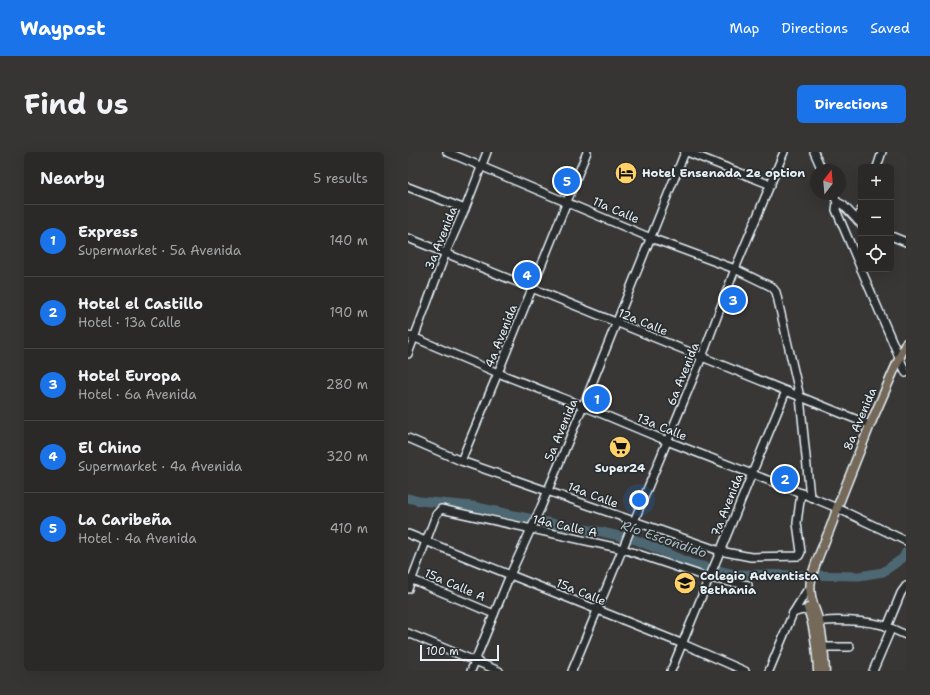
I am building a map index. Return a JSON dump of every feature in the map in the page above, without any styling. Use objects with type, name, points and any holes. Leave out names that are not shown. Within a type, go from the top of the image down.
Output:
[{"type":"main road","name":"8a Avenida","points":[[816,623],[810,613],[806,600],[809,580],[815,562],[835,519],[837,508],[870,425],[906,342]]},
{"type":"main road","name":"8a Avenida","points":[[809,580],[811,600],[816,623]]},
{"type":"main road","points":[[816,623],[823,647],[825,671]]},
{"type":"main road","points":[[816,623],[818,671]]},
{"type":"street","name":"11a Calle","points":[[447,152],[651,238],[735,269],[769,285],[776,292],[800,397]]},
{"type":"street","name":"3a Avenida","points":[[408,354],[411,337],[465,209],[487,152]]},
{"type":"street","name":"4a Avenida","points":[[461,461],[587,152]]},
{"type":"street","points":[[686,152],[771,185]]},
{"type":"street","name":"5a Avenida","points":[[471,671],[510,575],[541,507],[583,406],[686,152]]},
{"type":"street","name":"6a Avenida","points":[[572,671],[702,357],[735,269],[784,152]]},
{"type":"street","points":[[814,152],[819,164]]},
{"type":"street","points":[[878,164],[882,152]]},
{"type":"street","points":[[408,187],[465,209]]},
{"type":"street","points":[[858,221],[837,202],[836,210],[858,262]]},
{"type":"street","points":[[894,237],[906,242]]},
{"type":"street","name":"12a Calle","points":[[408,238],[446,252],[532,289],[870,425]]},
{"type":"street","points":[[862,272],[906,373]]},
{"type":"street","name":"13a Calle","points":[[411,337],[667,441],[801,493],[906,540]]},
{"type":"street","name":"7a Avenida","points":[[671,671],[751,473],[786,391]]},
{"type":"street","points":[[800,397],[810,497]]},
{"type":"street","name":"14a Calle","points":[[408,438],[461,461],[547,491],[633,524],[680,536],[720,551],[751,557],[798,556],[800,554],[797,523],[801,493]]},
{"type":"street","name":"14a Calle A","points":[[426,541],[438,512],[441,509],[445,509],[531,527],[623,549],[710,576],[748,585]]},
{"type":"street","name":"15a Calle","points":[[408,534],[597,611],[683,644],[745,671]]},
{"type":"street","points":[[408,589],[410,578],[426,541]]},
{"type":"street","name":"15a Calle A","points":[[410,578],[494,614]]},
{"type":"street","points":[[873,671],[901,593],[906,586]]},
{"type":"street","name":"8a Avenida","points":[[770,671],[793,614],[806,592]]},
{"type":"street","points":[[793,614],[802,610],[807,610],[810,613]]},
{"type":"street","points":[[816,623],[849,621],[878,624],[906,635]]},
{"type":"street","points":[[408,633],[499,671]]},
{"type":"street","points":[[823,647],[850,647]]},
{"type":"waterway","name":"Río Escondido","points":[[408,498],[419,501],[472,506],[602,532],[636,540],[690,563],[735,574],[859,576],[883,572],[903,558],[906,552]]},
{"type":"place","name":"Hotel Ensenada 2e option","points":[[626,173]]},
{"type":"place","name":"La Caribeña","points":[[567,181]]},
{"type":"place","name":"El Chino","points":[[527,275]]},
{"type":"place","name":"Hotel Europa","points":[[733,300]]},
{"type":"place","name":"Express","points":[[597,399]]},
{"type":"place","name":"Super24","points":[[620,447]]},
{"type":"place","name":"Hotel el Castillo","points":[[785,479]]},
{"type":"place","name":"Colegio Adventista Bethania","points":[[685,583]]}]
